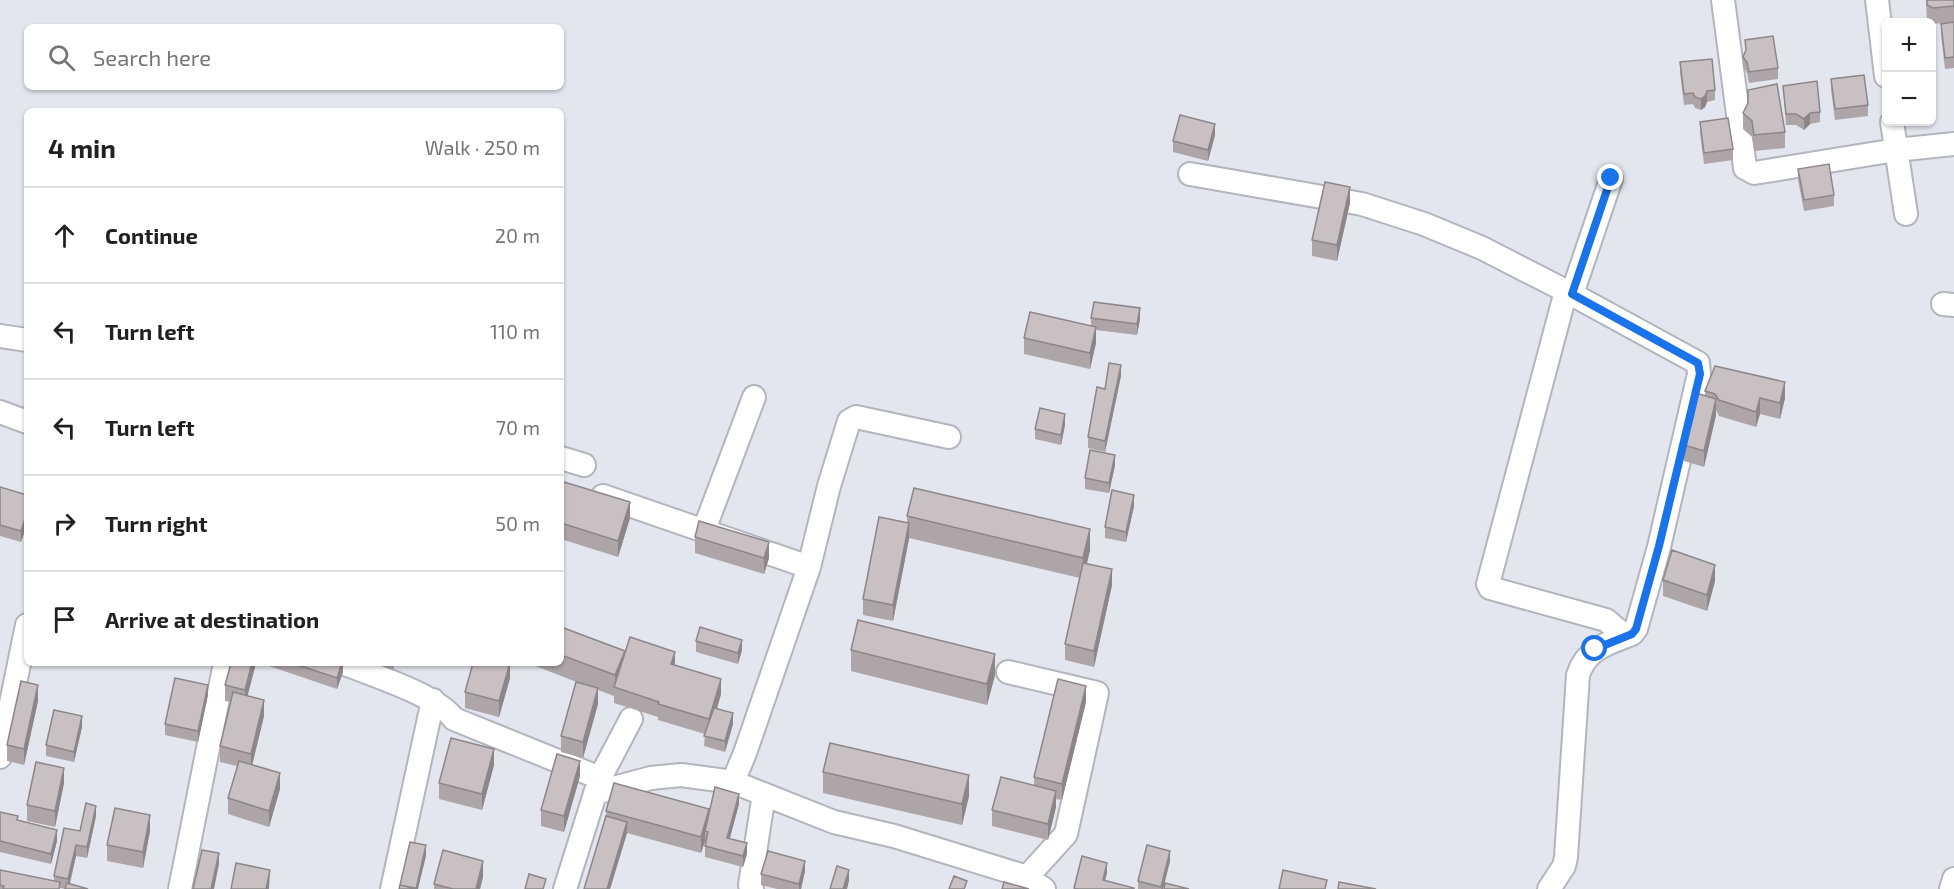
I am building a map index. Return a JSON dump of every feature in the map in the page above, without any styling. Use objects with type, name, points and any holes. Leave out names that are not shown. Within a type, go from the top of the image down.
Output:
[{"type":"street","points":[[1723,0],[1745,168],[1754,173],[1896,150],[1954,144]]},
{"type":"street","points":[[1877,0],[1886,72]]},
{"type":"street","points":[[1893,126],[1906,214]]},
{"type":"street","points":[[1190,174],[1362,204],[1424,224],[1472,244],[1569,292],[1698,363],[1700,368],[1659,546],[1636,629],[1595,649],[1581,665],[1578,675],[1566,857],[1564,866],[1549,889]]},
{"type":"street","points":[[1611,178],[1569,292],[1488,584],[1490,588],[1606,620],[1625,636]]},
{"type":"street","points":[[0,336],[24,340]]},
{"type":"street","points":[[704,530],[754,398]]},
{"type":"street","points":[[0,412],[24,421]]},
{"type":"street","points":[[733,782],[809,567],[829,486],[849,421],[856,417],[949,437]]},
{"type":"street","points":[[564,459],[584,465]]},
{"type":"street","points":[[593,492],[809,567]]},
{"type":"street","points":[[0,757],[24,640]]},
{"type":"street","points":[[180,889],[224,666]]},
{"type":"street","points":[[350,666],[433,700],[449,712],[454,719],[597,785],[681,775],[733,782],[834,822],[894,836],[1035,883],[1066,834],[1097,693],[1008,672]]},
{"type":"street","points":[[392,889],[433,700]]},
{"type":"street","points":[[565,889],[597,785],[631,719]]},
{"type":"street","points":[[752,889],[750,885],[764,794]]},
{"type":"street","points":[[1951,889],[1954,879]]},
{"type":"building","points":[[1927,0],[1954,0],[1954,6],[1933,8],[1927,5]]},
{"type":"building","points":[[1954,22],[1954,57],[1945,58],[1941,24]]},
{"type":"building","points":[[1773,36],[1778,68],[1749,72],[1747,62],[1743,57],[1746,50],[1745,40]]},
{"type":"building","points":[[1712,59],[1715,90],[1707,91],[1701,99],[1695,97],[1693,93],[1684,94],[1680,62]]},
{"type":"building","points":[[1864,75],[1868,105],[1835,109],[1831,79]]},
{"type":"building","points":[[1817,81],[1820,112],[1810,113],[1804,119],[1796,114],[1786,114],[1783,86]]},
{"type":"building","points":[[1777,84],[1785,132],[1754,135],[1752,121],[1743,113],[1748,103],[1748,90]]},
{"type":"building","points":[[1180,115],[1215,124],[1208,150],[1173,141]]},
{"type":"building","points":[[1728,118],[1733,149],[1704,153],[1700,122]]},
{"type":"building","points":[[1829,164],[1834,195],[1804,200],[1798,169]]},
{"type":"building","points":[[1325,182],[1350,187],[1337,245],[1312,240]]},
{"type":"building","points":[[1094,302],[1140,308],[1137,324],[1091,318]]},
{"type":"building","points":[[1030,312],[1096,327],[1090,353],[1024,338]]},
{"type":"building","points":[[1109,363],[1121,365],[1105,441],[1088,437],[1097,387],[1105,389]]},
{"type":"building","points":[[1715,366],[1785,382],[1780,403],[1760,398],[1756,412],[1719,400],[1715,394],[1705,391]]},
{"type":"building","points":[[1696,393],[1716,399],[1704,451],[1684,445]]},
{"type":"building","points":[[1040,408],[1065,414],[1061,435],[1035,429]]},
{"type":"building","points":[[1090,450],[1115,455],[1109,483],[1085,478]]},
{"type":"building","points":[[564,482],[630,502],[618,541],[564,524]]},
{"type":"building","points":[[0,487],[24,494],[24,522],[21,531],[0,525]]},
{"type":"building","points":[[914,488],[1090,529],[1083,558],[907,516]]},
{"type":"building","points":[[1112,490],[1134,495],[1126,532],[1105,527]]},
{"type":"building","points":[[879,517],[909,523],[893,605],[863,599]]},
{"type":"building","points":[[699,521],[769,542],[764,558],[695,537]]},
{"type":"building","points":[[1672,550],[1715,565],[1707,595],[1663,580]]},
{"type":"building","points":[[1083,563],[1112,569],[1094,651],[1065,644]]},
{"type":"building","points":[[858,620],[995,654],[987,684],[851,650]]},
{"type":"building","points":[[700,627],[742,640],[738,653],[696,641]]},
{"type":"building","points":[[564,628],[625,651],[615,675],[564,656]]},
{"type":"building","points":[[630,637],[675,652],[671,664],[721,679],[709,719],[658,704],[659,702],[614,687]]},
{"type":"building","points":[[230,666],[251,666],[245,690],[225,685]]},
{"type":"building","points":[[301,666],[341,666],[337,678]]},
{"type":"building","points":[[472,666],[509,666],[499,701],[465,692]]},
{"type":"building","points":[[175,678],[208,685],[198,731],[165,724]]},
{"type":"building","points":[[1058,679],[1086,686],[1062,784],[1034,777]]},
{"type":"building","points":[[21,681],[38,685],[24,749],[7,745]]},
{"type":"building","points":[[576,682],[598,688],[583,742],[561,736]]},
{"type":"building","points":[[233,692],[264,700],[251,754],[220,746]]},
{"type":"building","points":[[714,708],[733,713],[725,741],[704,736]]},
{"type":"building","points":[[54,710],[82,716],[74,752],[46,745]]},
{"type":"building","points":[[451,738],[494,749],[482,794],[439,783]]},
{"type":"building","points":[[830,743],[969,775],[962,804],[823,772]]},
{"type":"building","points":[[557,754],[580,761],[564,816],[541,810]]},
{"type":"building","points":[[239,761],[280,773],[269,811],[228,798]]},
{"type":"building","points":[[36,762],[64,768],[55,811],[27,805]]},
{"type":"building","points":[[1001,777],[1056,791],[1048,824],[992,810]]},
{"type":"building","points":[[614,783],[709,809],[701,837],[606,811]]},
{"type":"building","points":[[715,787],[739,794],[727,838],[747,843],[743,856],[705,846],[708,832],[705,831]]},
{"type":"building","points":[[86,803],[96,806],[87,847],[76,845],[68,879],[54,876],[64,828],[80,831]]},
{"type":"building","points":[[115,808],[150,815],[143,852],[107,845]]},
{"type":"building","points":[[0,812],[18,816],[17,820],[57,830],[51,854],[0,841]]},
{"type":"building","points":[[606,816],[627,822],[607,889],[584,889]]},
{"type":"building","points":[[410,842],[426,845],[416,889],[400,885]]},
{"type":"building","points":[[1147,845],[1170,851],[1161,887],[1138,881]]},
{"type":"building","points":[[202,850],[219,853],[211,889],[193,889]]},
{"type":"building","points":[[443,850],[483,861],[476,889],[453,889],[434,884]]},
{"type":"building","points":[[768,851],[805,861],[799,884],[761,874]]},
{"type":"building","points":[[1082,856],[1107,863],[1103,880],[1134,889],[1074,888]]},
{"type":"building","points":[[236,863],[270,870],[266,889],[231,889]]},
{"type":"building","points":[[837,866],[849,870],[843,889],[830,889]]},
{"type":"building","points":[[0,870],[60,882],[59,889],[3,889],[4,886],[0,885]]},
{"type":"building","points":[[1283,870],[1327,880],[1325,889],[1279,889]]},
{"type":"building","points":[[529,874],[546,879],[543,889],[525,889]]},
{"type":"building","points":[[954,876],[967,881],[964,889],[949,889]]},
{"type":"building","points":[[1004,882],[1029,889],[1002,889]]},
{"type":"building","points":[[1339,882],[1376,889],[1338,889]]},
{"type":"building","points":[[67,883],[88,889],[65,889]]},
{"type":"building","points":[[1165,883],[1189,889],[1164,889]]},
{"type":"building","points":[[400,885],[415,888],[415,889],[399,889]]},
{"type":"route","points":[[1595,649],[1632,634],[1636,629],[1659,546],[1700,374],[1698,363],[1572,294],[1611,178]]}]
